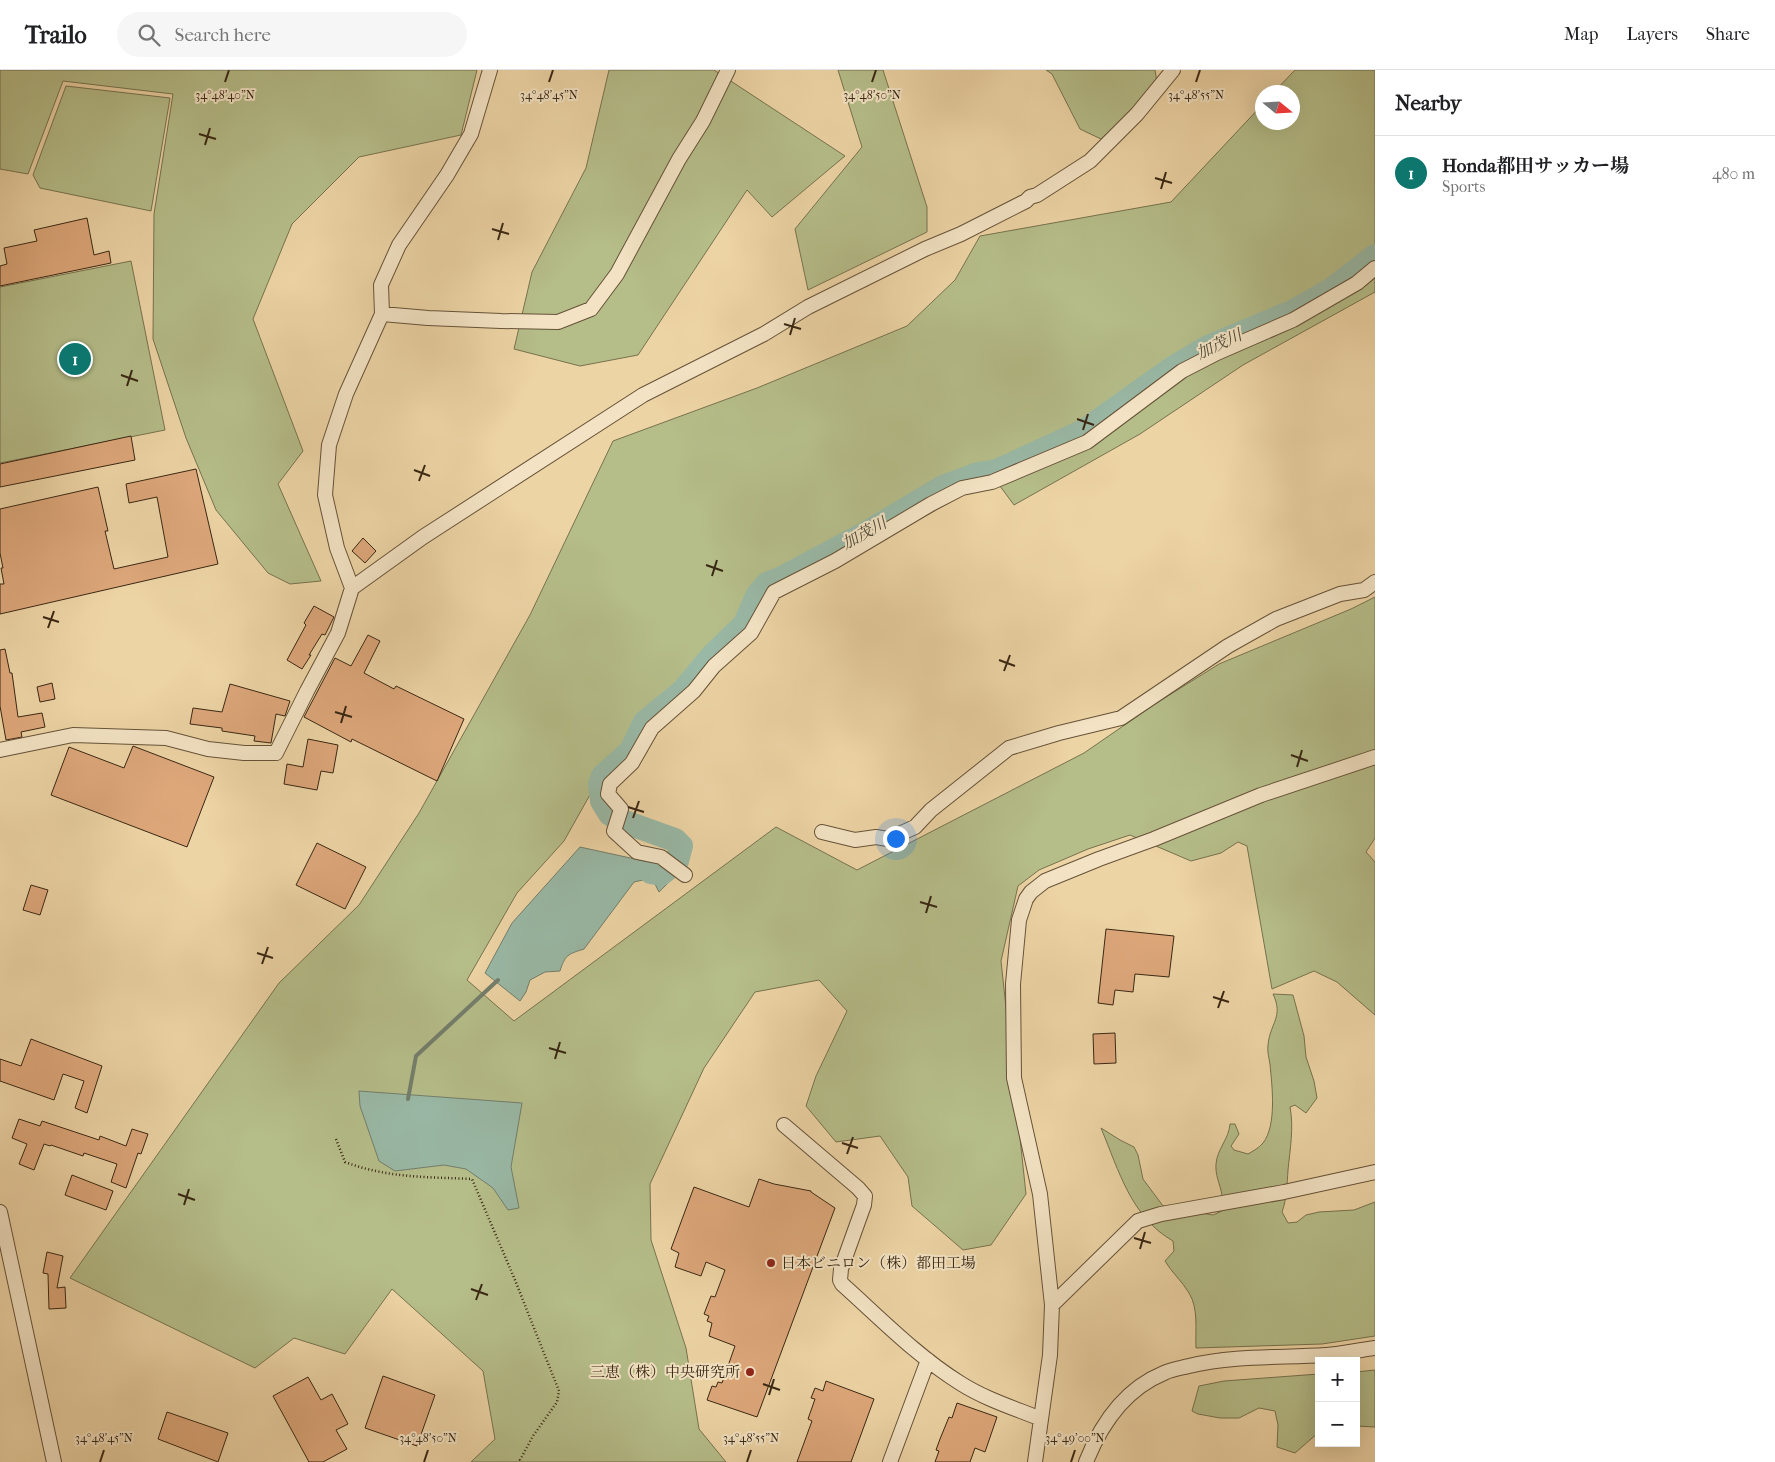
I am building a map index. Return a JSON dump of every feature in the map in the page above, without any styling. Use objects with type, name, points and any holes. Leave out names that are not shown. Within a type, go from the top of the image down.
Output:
[{"type":"street","points":[[352,588],[337,548],[325,495],[330,445],[346,394],[382,314],[381,285],[399,245],[447,174],[471,134],[490,70]]},
{"type":"street","points":[[382,314],[473,320],[558,322],[591,309],[617,274],[679,158],[703,121],[728,70]]},
{"type":"street","points":[[0,750],[73,735],[166,738],[208,750],[276,753],[338,633],[352,588],[423,537],[643,395],[764,334],[808,307],[925,249],[961,234],[1037,195],[1090,161],[1138,114],[1173,70]]},
{"type":"street","points":[[685,875],[661,858],[638,852],[614,830],[621,808],[608,794],[610,784],[632,763],[652,728],[694,691],[714,666],[751,633],[774,592],[835,561],[931,504],[962,488],[992,482],[1032,466],[1064,450],[1087,442],[1182,371],[1217,353],[1293,320],[1357,283],[1375,268]]},
{"type":"street","points":[[822,832],[855,840],[888,839],[915,827],[931,810],[1009,748],[1092,724],[1121,718],[1228,646],[1276,619],[1340,594],[1364,590],[1375,582]]},
{"type":"street","points":[[1035,1462],[1050,1355],[1052,1305],[1040,1194],[1014,1078],[1013,984],[1019,920],[1026,899],[1031,892],[1045,882],[1099,859],[1154,839],[1260,795],[1375,757]]},
{"type":"street","points":[[784,1125],[865,1196],[864,1205],[840,1269],[842,1284],[928,1360],[973,1391],[1041,1419]]},
{"type":"street","points":[[1052,1305],[1138,1221],[1161,1214],[1284,1192],[1375,1172]]},
{"type":"street","points":[[1,1219],[54,1462]]},
{"type":"street","points":[[1086,1462],[1093,1444],[1112,1412],[1146,1382],[1164,1372],[1201,1363],[1232,1359],[1329,1355],[1375,1348]]},
{"type":"street","points":[[890,1462],[928,1360]]},
{"type":"path","points":[[336,1139],[345,1162],[366,1170],[396,1176],[472,1179],[516,1280],[560,1391],[557,1402],[533,1436],[520,1460],[522,1462]]},
{"type":"green space","points":[[0,70],[477,70],[461,135],[359,157],[292,224],[253,319],[303,451],[278,484],[321,581],[290,584],[268,573],[216,510],[186,438],[153,339],[154,214],[173,94],[63,81],[28,174],[0,169]]},
{"type":"green space","points":[[609,70],[714,70],[845,156],[772,217],[747,190],[638,355],[580,366],[514,349],[532,272],[586,168]]},
{"type":"green space","points":[[838,70],[883,70],[927,207],[927,232],[808,290],[795,229],[862,147]]},
{"type":"green space","points":[[1046,70],[1155,70],[1158,89],[1101,139],[1080,129],[1052,74]]},
{"type":"green space","points":[[1295,70],[1375,70],[1375,292],[1243,365],[1140,434],[1014,505],[994,478],[777,598],[644,726],[600,777],[564,841],[517,893],[467,980],[514,1021],[776,827],[857,870],[1084,753],[1155,704],[1219,664],[1351,609],[1375,597],[1375,838],[1366,852],[1375,862],[1375,1015],[1337,982],[1314,971],[1272,989],[1247,846],[1238,842],[1221,853],[1191,861],[1130,835],[1088,849],[1039,870],[1018,886],[1001,961],[1026,1194],[991,1245],[963,1250],[912,1206],[908,1177],[880,1136],[836,1142],[806,1106],[816,1076],[847,1011],[819,980],[755,992],[704,1068],[650,1184],[651,1240],[686,1348],[699,1429],[726,1462],[471,1462],[495,1439],[483,1371],[392,1289],[345,1354],[294,1338],[255,1368],[70,1278],[279,983],[359,905],[419,813],[530,615],[613,441],[757,388],[907,326],[955,280],[980,236],[1171,202],[1255,112],[1255,130],[1300,130],[1300,85],[1281,85]]},
{"type":"green space","points":[[66,86],[170,98],[151,211],[40,188],[33,175]]},
{"type":"green space","points":[[131,261],[165,430],[0,463],[0,287]]},
{"type":"green space","points":[[1273,994],[1293,995],[1317,1098],[1306,1113],[1295,1105],[1290,1107],[1291,1138],[1285,1202],[1282,1212],[1288,1223],[1297,1222],[1306,1215],[1319,1212],[1354,1210],[1375,1202],[1375,1336],[1322,1344],[1196,1348],[1196,1320],[1192,1299],[1165,1261],[1174,1251],[1173,1241],[1147,1219],[1128,1192],[1101,1128],[1134,1147],[1138,1155],[1143,1179],[1163,1206],[1213,1215],[1222,1211],[1222,1197],[1216,1164],[1230,1124],[1235,1124],[1239,1134],[1231,1146],[1234,1150],[1248,1154],[1263,1143],[1270,1126],[1272,1094],[1268,1047],[1269,1037],[1277,1014]]},
{"type":"green space","points":[[1375,1370],[1375,1427],[1360,1426],[1360,1372]]},
{"type":"green space","points":[[1315,1374],[1315,1436],[1295,1453],[1277,1447],[1278,1425],[1275,1411],[1259,1408],[1239,1418],[1220,1418],[1192,1411],[1199,1386],[1224,1381]]},
{"type":"shaded area","points":[[580,847],[658,864],[676,875],[659,892],[652,878],[634,882],[584,949],[568,956],[560,971],[545,972],[530,980],[526,992],[520,1001],[485,973],[512,923]]},
{"type":"shaded area","points":[[359,1091],[522,1103],[511,1167],[519,1208],[508,1210],[493,1188],[466,1169],[444,1165],[395,1171],[379,1161],[360,1106]]},
{"type":"building","points":[[87,218],[94,255],[109,251],[111,263],[0,286],[0,266],[7,264],[4,248],[37,241],[34,230]]},
{"type":"building","points":[[131,436],[135,460],[0,487],[0,464]]},
{"type":"building","points":[[196,469],[218,564],[0,614],[0,584],[4,584],[0,553],[0,509],[98,487],[108,531],[105,531],[114,569],[168,557],[157,497],[129,503],[126,484]]},
{"type":"building","points":[[363,538],[376,551],[365,563],[352,551]]},
{"type":"building","points":[[314,606],[334,617],[325,635],[322,634],[302,669],[287,660]]},
{"type":"building","points":[[368,635],[380,641],[364,673],[394,689],[396,686],[464,719],[437,781],[352,739],[351,742],[304,717],[335,658],[351,666]]},
{"type":"building","points":[[5,649],[10,673],[12,673],[18,717],[42,713],[45,727],[21,732],[22,737],[6,740],[0,706],[0,650]]},
{"type":"building","points":[[52,683],[55,699],[40,702],[37,687]]},
{"type":"building","points":[[230,684],[290,701],[285,716],[276,714],[271,743],[254,741],[255,736],[222,731],[222,728],[190,724],[193,708],[222,712]]},
{"type":"building","points":[[308,739],[338,745],[333,773],[321,771],[317,790],[284,784],[287,764],[303,767]]},
{"type":"building","points":[[133,746],[214,777],[187,847],[51,795],[69,747],[124,768]]},
{"type":"building","points":[[317,843],[366,867],[345,909],[296,885]]},
{"type":"building","points":[[31,885],[48,890],[40,915],[23,910]]},
{"type":"building","points":[[1106,929],[1174,936],[1169,977],[1135,974],[1133,992],[1115,990],[1113,1005],[1098,1003]]},
{"type":"building","points":[[1115,1033],[1116,1063],[1094,1064],[1093,1034]]},
{"type":"building","points":[[31,1039],[102,1066],[87,1113],[75,1108],[84,1081],[63,1074],[54,1100],[0,1081],[0,1059],[21,1066]]},
{"type":"building","points":[[19,1119],[40,1126],[42,1121],[99,1140],[100,1136],[126,1146],[132,1129],[148,1134],[141,1154],[138,1153],[126,1188],[111,1182],[117,1164],[84,1153],[83,1156],[51,1145],[44,1144],[34,1170],[19,1164],[27,1144],[12,1138]]},
{"type":"building","points":[[72,1175],[113,1191],[106,1210],[65,1195]]},
{"type":"building","name":"日本ビニロン（株）都田工場","points":[[759,1179],[811,1191],[835,1208],[757,1417],[707,1400],[712,1386],[716,1387],[718,1382],[722,1383],[735,1346],[709,1336],[712,1323],[707,1321],[709,1316],[704,1314],[711,1296],[715,1297],[725,1270],[706,1262],[701,1276],[675,1267],[679,1253],[671,1249],[694,1187],[749,1207]]},
{"type":"building","points":[[47,1252],[63,1256],[57,1288],[65,1287],[66,1308],[49,1309],[48,1274],[43,1273]]},
{"type":"building","points":[[383,1376],[435,1395],[417,1446],[365,1428]]},
{"type":"building","points":[[308,1377],[321,1400],[332,1394],[348,1424],[336,1430],[347,1449],[323,1462],[309,1462],[273,1396]]},
{"type":"building","points":[[826,1381],[874,1399],[851,1462],[797,1462],[812,1421],[808,1419],[815,1399],[811,1398],[815,1388],[823,1391]]},
{"type":"building","points":[[957,1403],[997,1417],[985,1452],[975,1448],[970,1462],[935,1462],[939,1451],[936,1450],[940,1439],[949,1417],[952,1418]]},
{"type":"building","points":[[167,1412],[228,1433],[218,1462],[158,1439]]},
{"type":"waterway","name":"加茂川","points":[[651,872],[661,874],[677,861],[681,846],[675,840],[622,821],[610,814],[602,801],[600,784],[603,776],[631,751],[645,722],[683,691],[713,655],[745,624],[757,596],[767,584],[780,579],[866,533],[943,487],[978,474],[997,471],[1084,431],[1174,367],[1208,347],[1294,311],[1331,290],[1375,256]]},
{"type":"waterway","points":[[408,1099],[416,1056],[498,980]]},
{"type":"place","name":"Honda都田サッカー場","points":[[75,359]]},
{"type":"place","name":"日本ビニロン（株）都田工場","points":[[771,1263]]},
{"type":"place","name":"三恵（株）中央研究所","points":[[750,1372]]}]
